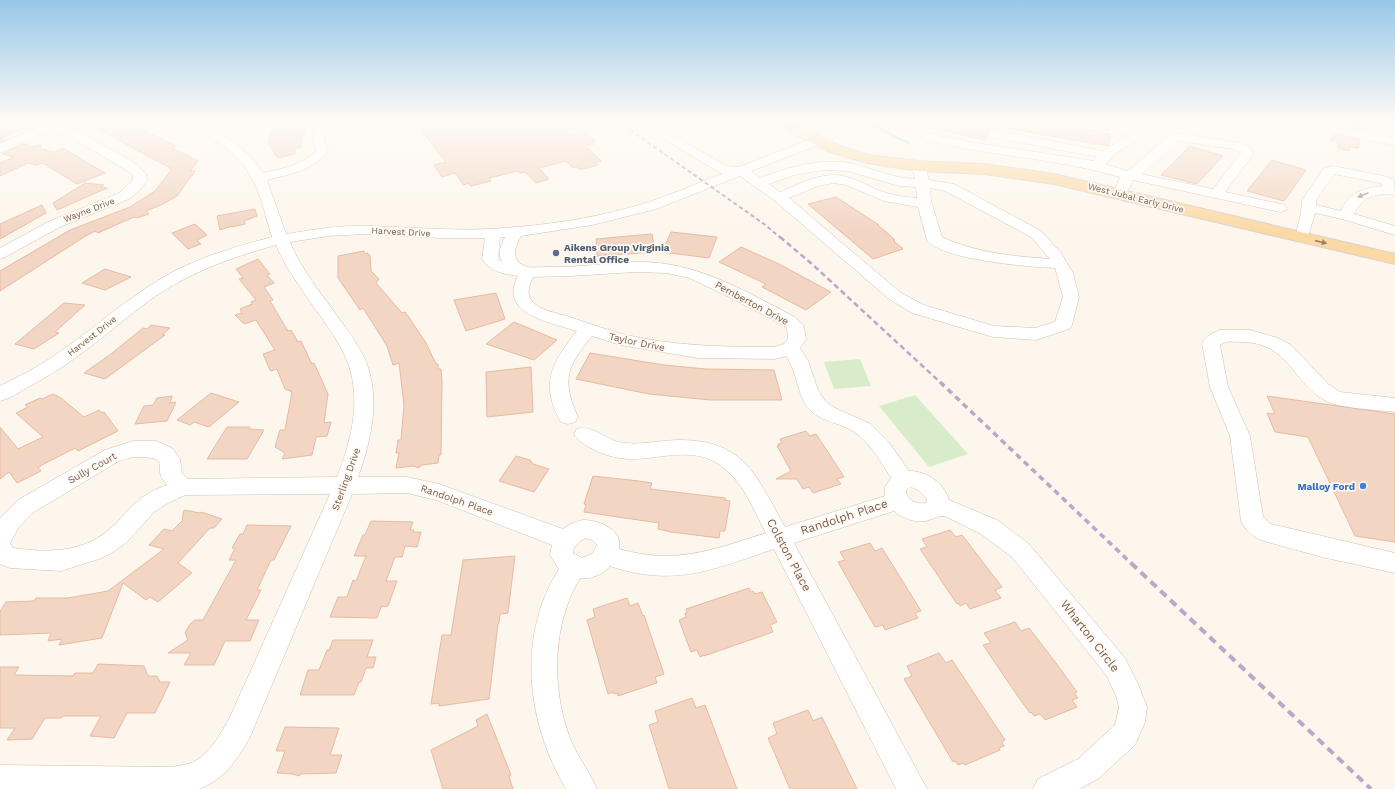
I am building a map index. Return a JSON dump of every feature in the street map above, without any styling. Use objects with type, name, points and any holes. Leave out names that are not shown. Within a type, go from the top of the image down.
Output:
[{"type":"main road","name":"West Jubal Early Drive","points":[[867,159],[919,166],[972,168],[1025,174],[1083,185],[1124,185]]},
{"type":"main road","name":"West Jubal Early Drive","points":[[1009,159],[1051,170],[1124,185],[1303,232],[1395,259]]},
{"type":"main road","name":"West Jubal Early Drive","points":[[1303,232],[1395,248]]},
{"type":"street","name":"Wayne Drive","points":[[0,254],[55,224],[124,196],[132,190],[140,181],[140,174],[117,159]]},
{"type":"street","name":"Sterling Drive","points":[[0,779],[171,781],[194,777],[207,770],[228,747],[240,727],[345,485],[356,454],[362,427],[364,404],[362,383],[355,356],[346,340],[298,271],[282,239],[260,178],[245,159]]},
{"type":"street","points":[[260,178],[298,168],[314,159]]},
{"type":"street","points":[[704,159],[723,170],[742,171],[779,198],[895,296],[918,309],[993,331],[1036,334],[1062,325],[1072,297],[1065,273],[1056,256],[1036,234],[950,188],[923,183],[899,182],[849,167],[824,166],[791,170],[759,183]]},
{"type":"street","name":"Harvest Drive","points":[[0,394],[35,376],[64,358],[141,299],[188,270],[233,252],[282,239],[324,232],[350,230],[493,234],[568,226],[629,212],[677,196],[772,159]]},
{"type":"street","points":[[1062,159],[1097,166],[1124,185],[1218,194],[1280,208]]},
{"type":"street","points":[[1097,166],[1102,159]]},
{"type":"street","points":[[1124,185],[1137,170],[1150,159]]},
{"type":"street","points":[[1218,194],[1242,159]]},
{"type":"street","points":[[919,166],[923,183],[925,203],[935,240],[950,248],[1001,260],[1060,264]]},
{"type":"street","points":[[1303,232],[1311,208],[1309,200],[1328,172],[1333,170],[1384,180],[1388,183],[1393,191],[1370,192],[1357,197],[1351,204],[1346,216]]},
{"type":"street","points":[[779,198],[813,184],[833,179],[848,181],[876,194],[897,201],[925,203]]},
{"type":"street","points":[[1311,208],[1346,216],[1395,231]]},
{"type":"street","name":"Pemberton Drive","points":[[515,232],[509,245],[506,257],[512,266],[528,272]]},
{"type":"street","name":"Pemberton Drive","points":[[493,234],[489,255],[492,263],[502,268],[528,272],[565,272],[649,267],[668,268],[703,277],[789,321],[795,326],[797,333],[797,340],[790,348]]},
{"type":"street","name":"Taylor Drive","points":[[528,272],[521,286],[520,293],[526,306],[537,312],[587,330],[637,343],[698,352],[740,354],[775,352],[790,348]]},
{"type":"street","points":[[568,417],[564,409],[558,378],[560,367],[587,330]]},
{"type":"street","points":[[1395,405],[1336,398],[1321,389],[1285,349],[1272,342],[1250,336],[1221,336],[1211,343],[1219,387],[1240,436],[1252,521],[1264,532],[1322,547],[1395,563]]},
{"type":"street","points":[[790,348],[798,360],[813,399],[818,406],[825,412],[849,420],[865,429],[873,437],[904,480]]},
{"type":"street","name":"Colston Place","points":[[584,434],[605,446],[626,452],[696,448],[706,450],[724,457],[740,469],[780,538],[912,789]]},
{"type":"street","name":"Sully Court","points":[[0,539],[4,528],[14,516],[26,506],[118,453],[144,448],[156,449],[165,453],[170,459],[172,476],[182,487]]},
{"type":"street","points":[[904,480],[917,480],[930,485],[937,495],[936,505],[927,512],[920,513],[907,509],[897,501],[895,496],[896,486],[904,480]]},
{"type":"street","points":[[0,547],[5,555],[10,558],[61,561],[77,557],[104,546],[119,535],[146,506],[160,497],[182,487],[345,485]]},
{"type":"street","name":"Randolph Place","points":[[345,485],[407,485],[424,487],[565,540]]},
{"type":"street","name":"Randolph Place","points":[[607,555],[637,565],[652,567],[684,566],[701,563],[897,501]]},
{"type":"street","name":"Wharton Circle","points":[[936,505],[953,510],[989,527],[1020,550],[1116,667],[1129,693],[1133,708],[1131,722],[1125,735],[1088,768],[1048,789]]},
{"type":"street","points":[[592,529],[605,536],[608,542],[607,555],[596,565],[581,568],[574,566],[564,558],[562,552],[565,540],[576,531],[592,529]]},
{"type":"street","points":[[574,566],[567,576],[557,598],[551,620],[547,641],[545,682],[547,707],[552,729],[569,768],[582,789]]},
{"type":"green space","points":[[860,359],[871,386],[834,389],[824,362]]},
{"type":"green space","points":[[915,395],[968,454],[929,467],[879,406]]},
{"type":"building","points":[[10,159],[81,159],[105,173],[77,184],[42,163],[36,165],[28,163],[0,176],[0,163]]},
{"type":"building","points":[[153,159],[194,159],[198,161],[190,171],[195,171],[177,196],[146,211],[149,214],[137,218],[134,217],[98,233],[95,231],[0,291],[0,271],[70,230],[130,207],[155,191],[172,169]]},
{"type":"building","points":[[444,159],[599,159],[601,161],[595,162],[598,165],[584,169],[579,169],[577,167],[573,168],[566,161],[539,168],[549,179],[536,183],[525,172],[520,173],[518,171],[489,178],[491,181],[471,186],[468,183],[464,185],[455,173],[442,177],[434,165],[446,162]]},
{"type":"building","points":[[1177,159],[1220,159],[1197,184],[1161,175]]},
{"type":"building","points":[[1272,160],[1306,170],[1284,201],[1247,191]]},
{"type":"building","points":[[85,183],[104,185],[100,187],[107,188],[57,210],[53,203]]},
{"type":"building","points":[[836,197],[879,225],[903,249],[873,259],[808,204]]},
{"type":"building","points":[[42,205],[46,213],[0,239],[0,224]]},
{"type":"building","points":[[255,209],[257,216],[244,221],[245,224],[220,230],[217,216]]},
{"type":"building","points":[[195,224],[207,235],[197,240],[201,244],[188,249],[172,233]]},
{"type":"building","points":[[671,232],[717,237],[709,258],[662,252]]},
{"type":"building","points":[[652,234],[655,252],[597,256],[596,239]]},
{"type":"building","points":[[741,247],[779,264],[831,292],[806,310],[762,287],[766,284],[719,262]]},
{"type":"building","points":[[364,251],[365,254],[368,253],[368,255],[370,255],[371,271],[379,279],[376,283],[402,313],[405,312],[426,343],[436,364],[438,364],[438,369],[441,369],[441,455],[439,455],[438,463],[422,465],[418,468],[414,466],[396,468],[399,453],[396,453],[398,440],[401,440],[404,405],[399,363],[393,365],[387,346],[377,330],[363,308],[360,310],[338,278],[338,256]]},
{"type":"building","points":[[258,259],[270,274],[267,275],[274,283],[264,287],[273,300],[270,301],[288,331],[291,330],[298,342],[301,341],[312,364],[314,363],[328,394],[324,423],[331,422],[327,436],[316,437],[312,455],[282,459],[285,453],[275,447],[280,430],[285,430],[292,392],[285,389],[277,369],[270,370],[263,354],[275,350],[256,320],[244,324],[235,315],[242,313],[240,309],[252,304],[251,302],[256,300],[239,279],[243,278],[236,269]]},
{"type":"building","points":[[105,269],[131,277],[105,290],[82,283]]},
{"type":"building","points":[[496,293],[505,319],[466,331],[454,300]]},
{"type":"building","points":[[64,303],[85,305],[55,332],[59,333],[34,349],[15,344]]},
{"type":"building","points":[[514,322],[557,340],[534,360],[486,344]]},
{"type":"building","points":[[151,325],[170,328],[162,335],[165,335],[105,379],[84,373],[111,354],[143,328],[147,329]]},
{"type":"building","points":[[590,353],[664,365],[706,369],[774,370],[782,400],[710,400],[649,394],[576,379]]},
{"type":"building","points":[[531,367],[533,412],[487,417],[486,372]]},
{"type":"building","points":[[211,393],[239,402],[209,427],[194,422],[190,425],[177,420]]},
{"type":"building","points":[[53,394],[61,398],[84,417],[99,410],[102,413],[104,412],[118,431],[78,451],[75,448],[38,467],[41,471],[17,483],[9,472],[0,479],[0,427],[18,449],[43,437],[16,413],[28,407],[25,405]]},
{"type":"building","points":[[172,396],[170,403],[176,402],[167,421],[135,424],[144,406],[153,405],[157,398]]},
{"type":"building","name":"Malloy Ford","points":[[1267,396],[1395,414],[1395,542],[1355,536],[1308,437],[1275,432],[1267,413],[1275,414]]},
{"type":"building","points":[[227,427],[250,427],[249,429],[264,430],[247,459],[207,459]]},
{"type":"building","points":[[806,431],[810,436],[816,434],[828,452],[844,477],[837,479],[841,484],[813,493],[809,487],[803,489],[797,479],[776,479],[791,471],[777,446],[779,446],[778,444],[782,443],[780,439]]},
{"type":"building","points":[[516,456],[530,460],[533,464],[549,469],[534,492],[499,481]]},
{"type":"building","points":[[593,476],[652,483],[650,489],[725,498],[725,500],[730,501],[725,531],[720,531],[719,538],[671,532],[658,529],[659,523],[584,512],[586,504],[584,504]]},
{"type":"building","points":[[184,510],[201,512],[222,519],[214,528],[210,528],[178,563],[192,573],[158,602],[150,597],[146,600],[123,583],[102,638],[59,645],[62,639],[48,641],[51,633],[0,635],[0,611],[6,602],[34,601],[36,598],[68,598],[108,591],[164,549],[149,545],[164,529],[172,531],[183,520]]},
{"type":"building","points":[[371,521],[413,522],[410,530],[414,530],[413,532],[421,532],[417,547],[405,546],[402,557],[395,557],[386,581],[397,581],[388,606],[381,607],[377,618],[330,617],[338,597],[347,597],[353,580],[356,581],[366,556],[354,556]]},
{"type":"building","points":[[247,525],[291,526],[274,560],[271,560],[257,590],[261,590],[246,620],[259,620],[250,641],[225,641],[214,665],[184,665],[191,653],[168,653],[188,640],[185,633],[190,624],[195,620],[203,620],[236,560],[229,560],[235,548],[232,548],[240,534],[243,534]]},
{"type":"building","points":[[950,530],[956,537],[962,535],[1002,587],[995,590],[1001,598],[970,609],[966,603],[960,606],[958,603],[957,604],[920,549],[927,547],[922,539]]},
{"type":"building","points":[[870,543],[875,551],[882,548],[921,611],[915,613],[918,618],[885,630],[883,625],[875,627],[838,562],[845,560],[840,552]]},
{"type":"building","points":[[515,556],[508,613],[500,614],[498,624],[489,699],[439,706],[439,703],[431,704],[442,635],[451,635],[463,560]]},
{"type":"building","points":[[749,588],[751,592],[753,591],[755,594],[762,592],[777,622],[770,625],[773,632],[700,657],[697,650],[691,652],[679,620],[686,617],[686,609]]},
{"type":"building","points":[[627,598],[630,606],[638,603],[643,616],[644,615],[664,674],[655,677],[657,683],[618,696],[618,693],[614,694],[613,692],[608,694],[587,620],[595,617],[593,609]]},
{"type":"building","points":[[1015,622],[1021,631],[1029,628],[1056,663],[1077,692],[1074,693],[1078,698],[1072,700],[1077,707],[1045,720],[1040,714],[1034,716],[1031,712],[1030,713],[1019,698],[983,645],[991,643],[984,633]]},
{"type":"building","points":[[333,640],[373,640],[367,657],[376,657],[373,668],[366,668],[354,695],[300,695],[308,670],[319,670],[327,650],[329,650]]},
{"type":"building","points":[[939,653],[946,663],[952,660],[1005,740],[1002,742],[1004,746],[999,748],[1000,750],[965,765],[964,763],[958,765],[955,761],[953,762],[904,679],[912,676],[907,666]]},
{"type":"building","points":[[98,664],[144,666],[148,676],[157,676],[160,682],[170,682],[155,713],[127,713],[114,738],[90,736],[101,716],[63,716],[61,718],[45,718],[32,739],[7,740],[15,728],[0,728],[0,667],[19,667],[14,675],[73,676],[75,673],[93,673]]},
{"type":"building","points":[[692,698],[696,708],[705,705],[737,789],[669,789],[649,725],[658,722],[655,711]]},
{"type":"building","points":[[808,710],[813,721],[822,717],[857,789],[790,789],[768,738],[777,734],[773,723]]},
{"type":"building","points":[[487,714],[511,775],[509,776],[513,789],[443,789],[431,750],[478,726],[476,720]]},
{"type":"building","points":[[285,727],[339,728],[330,755],[342,755],[336,773],[301,774],[299,776],[277,773],[285,751],[276,751]]},
{"type":"railway","points":[[671,159],[764,224],[781,238]]},
{"type":"railway","points":[[780,237],[812,264],[941,383]]},
{"type":"railway","points":[[940,382],[1132,564]]},
{"type":"railway","points":[[1131,563],[1371,789]]},
{"type":"place","name":"Aikens Group Virginia Rental Office","points":[[556,253]]},
{"type":"place","name":"Malloy Ford","points":[[1363,486]]}]
